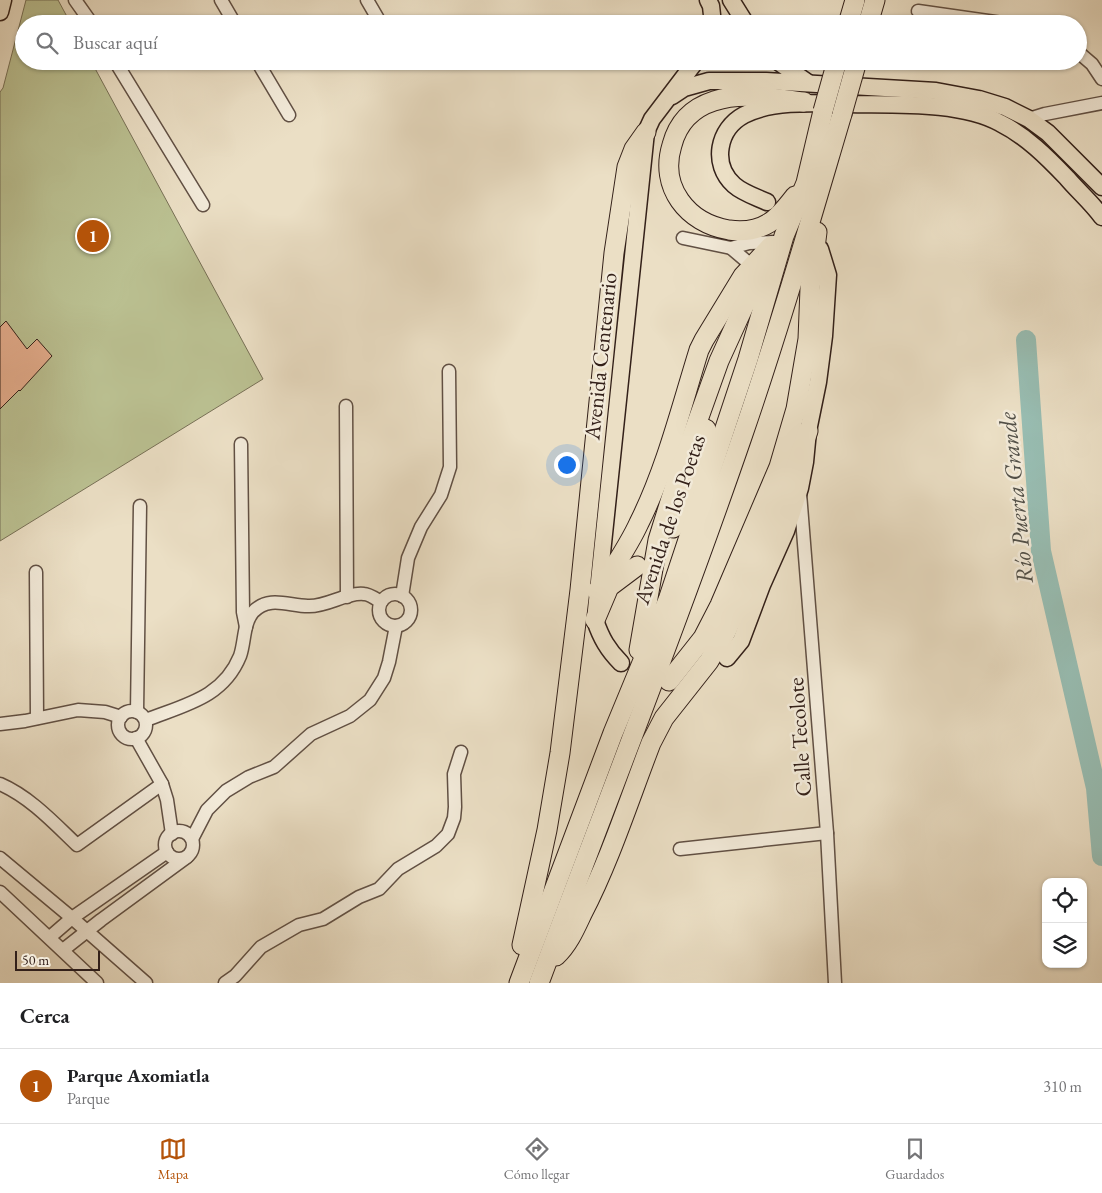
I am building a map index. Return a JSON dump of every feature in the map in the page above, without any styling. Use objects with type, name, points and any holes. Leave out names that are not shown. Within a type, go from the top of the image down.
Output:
[{"type":"highway","points":[[851,15],[855,0]]},
{"type":"highway","points":[[871,15],[875,0]]},
{"type":"highway","points":[[613,733],[623,695],[641,645],[658,540],[699,416],[719,361],[744,306],[780,239],[806,183],[834,70]]},
{"type":"highway","name":"Avenida de los Poetas","points":[[539,983],[714,518],[800,257],[854,70]]},
{"type":"highway","points":[[804,102],[753,96],[716,100],[700,106],[689,114],[679,126],[670,152],[668,166],[670,180],[676,194],[695,217],[705,223],[737,231],[757,229],[770,222],[806,183]]},
{"type":"highway","points":[[513,983],[538,877],[560,752],[580,590],[613,268],[627,167],[634,149],[646,132]]},
{"type":"highway","points":[[674,680],[703,638],[720,605],[778,467],[796,409],[808,339],[814,250],[829,158]]},
{"type":"highway","points":[[700,460],[710,449],[741,366],[767,285],[772,278],[780,239]]},
{"type":"highway","points":[[597,590],[602,586],[632,538],[644,513],[704,347],[744,282],[780,239]]},
{"type":"highway","points":[[623,695],[646,547],[656,504],[696,391],[744,282],[780,239]]},
{"type":"highway","points":[[602,373],[611,357],[619,334],[619,286],[613,268]]},
{"type":"highway","points":[[666,540],[674,526],[700,460],[701,446],[739,336],[737,322]]},
{"type":"highway","points":[[696,391],[696,382],[704,347]]},
{"type":"highway","name":"Avenida de los Poetas","points":[[518,983],[613,733],[668,600],[741,366]]},
{"type":"highway","points":[[699,416],[715,405]]},
{"type":"highway","points":[[547,963],[563,950],[590,898],[650,743],[657,730],[664,718],[710,661],[726,632],[793,476],[808,431]]},
{"type":"highway","points":[[595,620],[609,587],[636,566]]},
{"type":"main road","points":[[0,12],[3,0]]},
{"type":"main road","points":[[708,0],[712,15]]},
{"type":"main road","points":[[731,0],[740,15]]},
{"type":"main road","name":"Avenida Centenario","points":[[621,663],[600,637],[595,620],[619,334],[646,132],[652,119],[689,70]]},
{"type":"main road","points":[[790,70],[809,83]]},
{"type":"main road","points":[[666,100],[684,88],[710,81],[766,81],[936,90],[979,98],[1005,107],[1029,119],[1048,133],[1102,187]]},
{"type":"main road","points":[[767,202],[744,192],[733,184],[725,174],[720,160],[720,142],[725,131],[733,122],[745,114],[759,109],[804,102],[935,107],[969,111],[999,122],[1028,140],[1102,217]]},
{"type":"main road","points":[[727,658],[741,641],[762,585],[786,531],[800,488],[808,431],[818,382],[825,319],[828,275],[820,249]]},
{"type":"street","points":[[76,0],[86,15]]},
{"type":"street","points":[[221,0],[230,15]]},
{"type":"street","points":[[367,0],[376,15]]},
{"type":"street","points":[[918,11],[946,15]]},
{"type":"street","points":[[1087,60],[1102,79]]},
{"type":"street","points":[[120,70],[203,206]]},
{"type":"street","points":[[262,70],[289,115]]},
{"type":"street","points":[[1029,119],[1102,103]]},
{"type":"street","points":[[682,238],[731,248],[749,243],[780,239]]},
{"type":"street","points":[[731,248],[744,282]]},
{"type":"street","points":[[402,596],[408,558],[421,527],[441,495],[450,467],[448,371]]},
{"type":"street","points":[[346,406],[347,597]]},
{"type":"street","points":[[241,444],[243,612],[246,627]]},
{"type":"street","name":"Calle Tecolote","points":[[800,488],[827,833],[835,983]]},
{"type":"street","points":[[140,506],[142,716],[146,728],[144,733],[136,738],[127,738],[120,731],[119,722],[120,717],[128,712],[142,716],[204,697],[226,680],[241,654],[246,627],[253,612],[267,603],[285,602],[308,606],[364,594],[381,602]]},
{"type":"street","points":[[36,572],[36,718]]},
{"type":"street","points":[[390,595],[402,596],[410,605],[410,616],[406,621],[396,626],[390,626],[381,619],[379,607],[381,602],[390,595]]},
{"type":"street","points":[[63,950],[87,930],[187,857],[193,850],[192,839],[207,810],[226,791],[249,777],[274,767],[311,734],[350,716],[370,700],[384,678],[396,626]]},
{"type":"street","points":[[0,724],[78,710],[106,712],[120,717]]},
{"type":"street","points":[[136,738],[162,784],[167,800],[172,834]]},
{"type":"street","points":[[225,983],[235,976],[250,958],[267,943],[299,926],[323,919],[359,897],[379,889],[398,868],[436,846],[448,834],[454,818],[454,774],[461,752]]},
{"type":"street","points":[[0,784],[36,808],[77,845],[162,784]]},
{"type":"street","points":[[187,857],[175,859],[167,852],[166,841],[172,834],[181,832],[189,835],[192,839]]},
{"type":"street","points":[[680,850],[827,833]]},
{"type":"street","points":[[50,937],[72,918],[167,852]]},
{"type":"street","points":[[0,858],[87,930],[146,983]]},
{"type":"street","points":[[0,892],[97,983]]},
{"type":"street","points":[[90,906],[101,920]]},
{"type":"green space","points":[[26,0],[58,0],[66,15],[22,15]]},
{"type":"green space","points":[[15,42],[15,70],[96,70],[263,379],[0,541],[0,92],[3,88]]},
{"type":"building","points":[[6,321],[27,349],[37,339],[52,356],[20,391],[0,409],[0,327]]},
{"type":"waterway","name":"Río Puerta Grande","points":[[1026,340],[1041,551],[1096,788],[1102,856]]},
{"type":"place","name":"Parque Axomiatla","points":[[93,236]]}]
